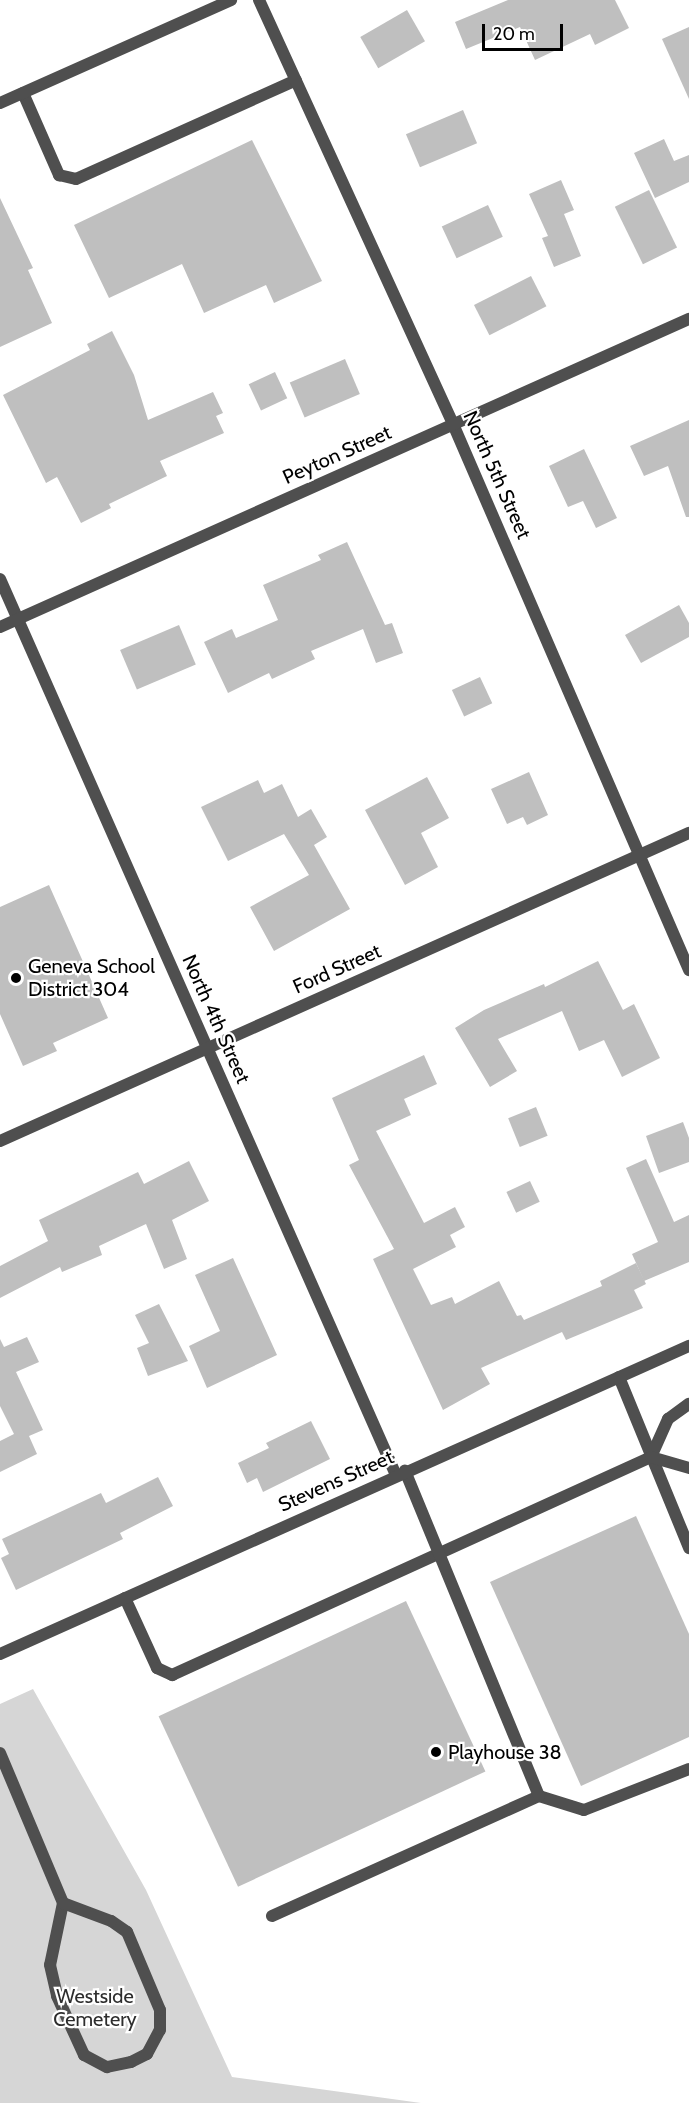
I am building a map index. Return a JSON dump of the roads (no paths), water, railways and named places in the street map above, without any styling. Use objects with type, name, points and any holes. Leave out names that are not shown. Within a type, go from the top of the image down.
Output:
[{"type":"street","points":[[0,104],[231,0]]},
{"type":"street","name":"North 5th Street","points":[[259,0],[453,424],[689,970]]},
{"type":"street","points":[[23,93],[59,175],[76,178],[296,80]]},
{"type":"street","name":"Peyton Street","points":[[0,627],[689,319]]},
{"type":"street","name":"North 4th Street","points":[[0,579],[208,1049],[440,1554],[539,1796]]},
{"type":"street","name":"Ford Street","points":[[0,1141],[689,833]]},
{"type":"street","name":"Stevens Street","points":[[0,1654],[689,1346]]},
{"type":"street","points":[[620,1377],[689,1548]]},
{"type":"street","points":[[651,1457],[668,1419],[689,1404]]},
{"type":"street","points":[[125,1598],[157,1668],[172,1675],[651,1457],[689,1468]]},
{"type":"street","points":[[0,1753],[63,1903],[50,1965],[57,1996],[84,2055],[107,2067],[131,2062],[147,2054],[160,2030],[160,2010],[136,1951],[127,1932],[111,1921],[63,1903]]},
{"type":"street","points":[[272,1916],[539,1796],[584,1810],[689,1769]]},
{"type":"place","name":"Geneva School District 304","points":[[16,978]]},
{"type":"place","name":"Playhouse 38","points":[[436,1752]]},
{"type":"park label","name":"Westside Cemetery","points":[[95,2008]]}]
